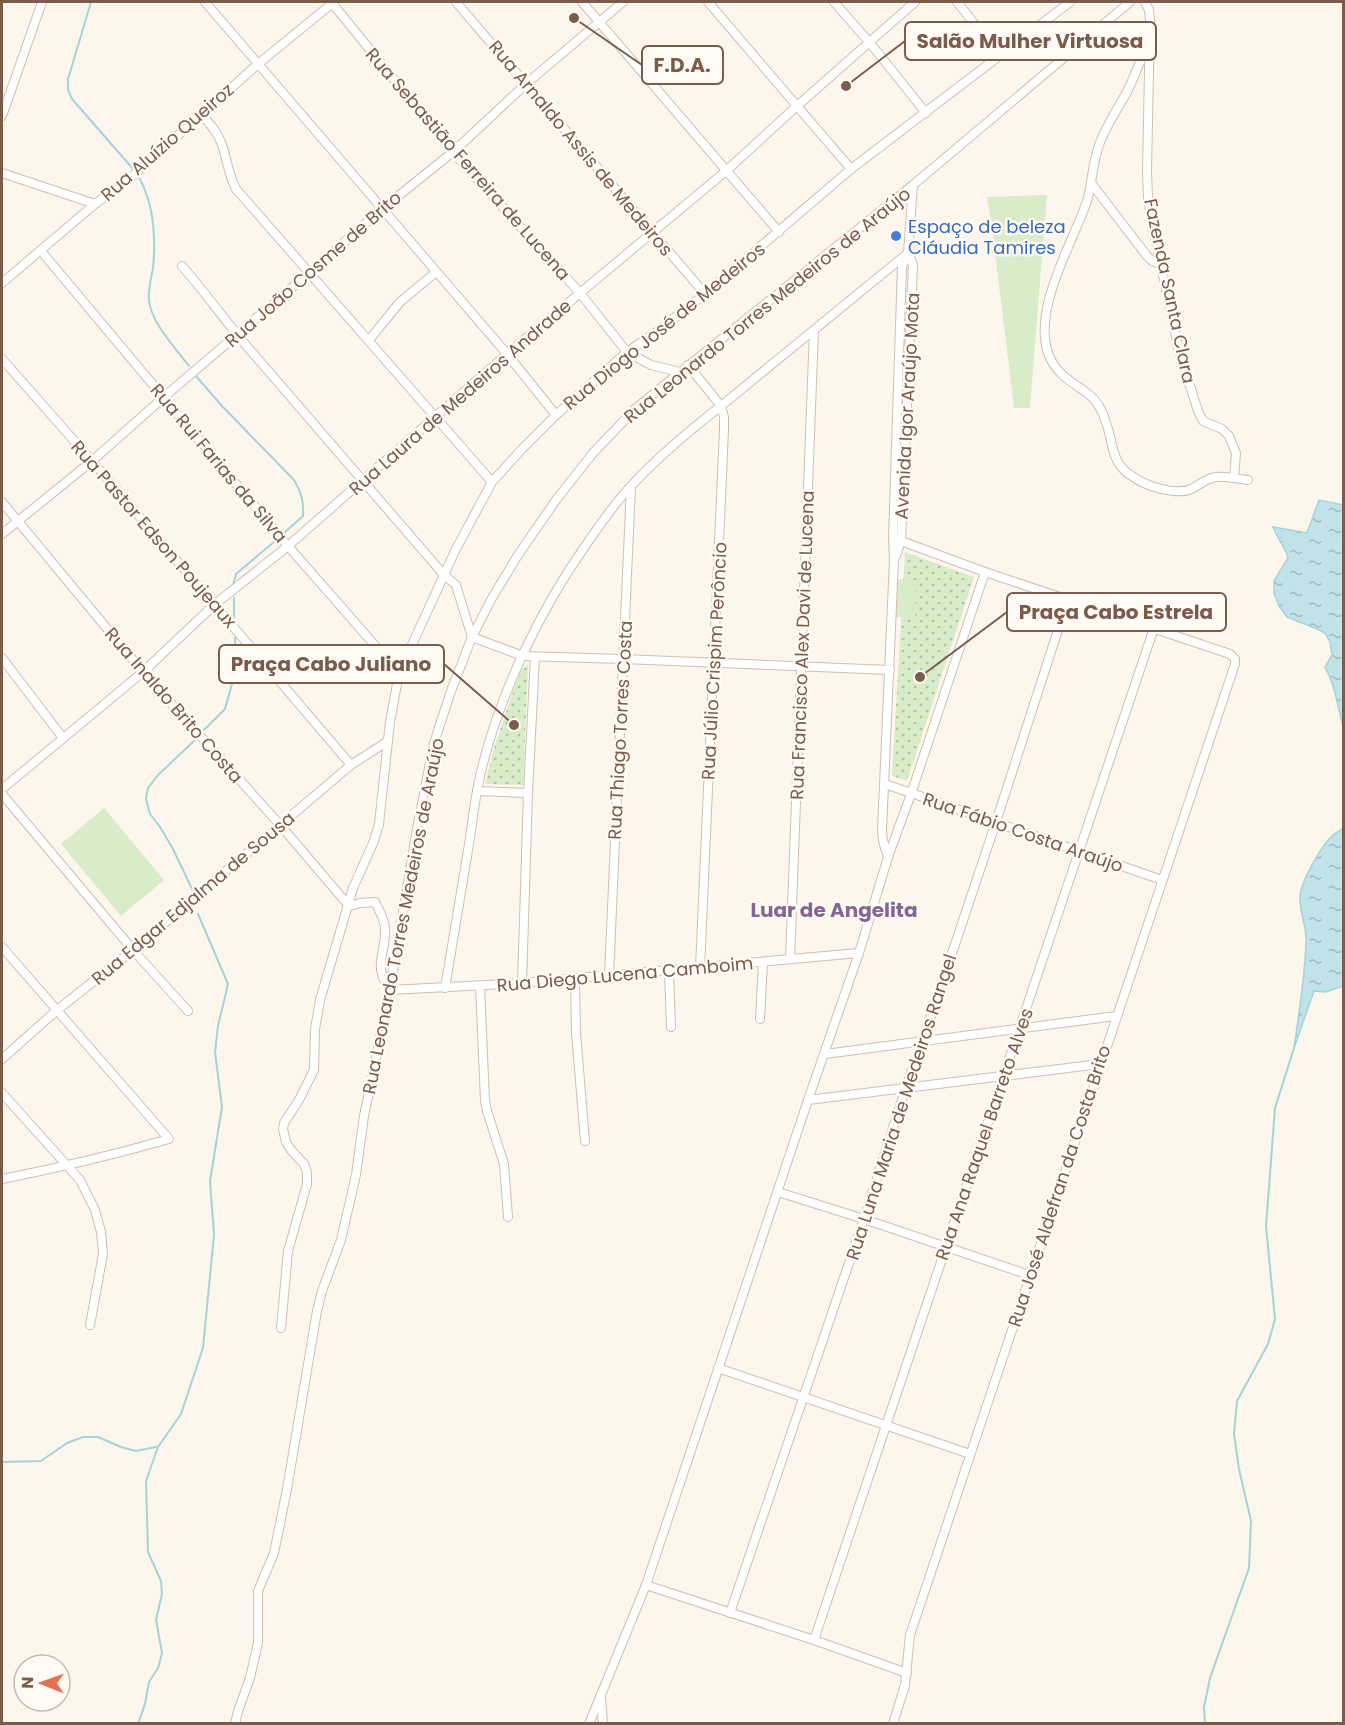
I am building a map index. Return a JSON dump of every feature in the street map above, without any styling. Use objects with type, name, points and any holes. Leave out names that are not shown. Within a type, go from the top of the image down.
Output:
[{"type":"street","points":[[2,116],[42,2]]},
{"type":"street","points":[[205,2],[507,354],[556,415]]},
{"type":"street","name":"Rua Aluízio Queiroz","points":[[2,283],[95,204],[129,179],[258,64],[333,2]]},
{"type":"street","name":"Rua Sebastião Ferreira de Lucena","points":[[333,2],[453,152],[580,293],[627,352]]},
{"type":"street","name":"Rua Arnaldo Assis de Medeiros","points":[[456,2],[705,294]]},
{"type":"street","points":[[582,2],[779,232]]},
{"type":"street","name":"Rua João Cosme de Brito","points":[[2,534],[92,461],[381,209],[453,152],[527,83],[623,2]]},
{"type":"street","points":[[708,2],[851,169]]},
{"type":"street","points":[[834,2],[926,113]]},
{"type":"street","name":"Rua Laura de Medeiros Andrade","points":[[2,789],[143,672],[214,605],[288,546],[507,354],[726,171],[915,2]]},
{"type":"street","points":[[957,2],[1000,56]]},
{"type":"street","name":"Rua Diogo José de Medeiros","points":[[281,1328],[288,1251],[305,1191],[307,1172],[304,1164],[286,1142],[283,1129],[287,1117],[299,1100],[314,1070],[317,1014],[353,888],[379,824],[393,700],[399,673],[455,550],[492,482],[556,415],[627,352],[705,294],[851,169],[1070,2]]},
{"type":"street","name":"Rua Leonardo Torres Medeiros de Araújo","points":[[236,1724],[258,1643],[258,1591],[274,1554],[317,1311],[341,1240],[356,1175],[364,1116],[390,990],[434,743],[450,691],[492,598],[518,555],[564,490],[593,453],[636,408],[913,185],[1130,2]]},
{"type":"street","name":"Fazenda Santa Clara","points":[[1145,2],[1149,10],[1150,33],[1148,198],[1179,351],[1200,418],[1222,429],[1229,436],[1236,453],[1234,478]]},
{"type":"street","points":[[1150,33],[1138,67],[1098,148],[1084,209],[1054,283],[1045,321],[1048,352],[1054,365],[1067,380],[1096,401],[1108,427],[1114,457],[1121,468],[1130,475],[1152,486],[1175,490],[1191,489],[1209,478],[1216,477],[1248,480]]},
{"type":"street","points":[[201,114],[213,127],[221,142],[236,189],[492,482]]},
{"type":"street","points":[[2,173],[95,204]]},
{"type":"street","points":[[1091,183],[1147,256],[1152,261],[1161,264]]},
{"type":"street","name":"Avenida Igor Araújo Mota","points":[[888,857],[882,830],[894,560],[897,539],[902,266],[908,253],[913,185]]},
{"type":"street","name":"Rua Rui Farias da Silva","points":[[41,251],[288,546],[399,673]]},
{"type":"street","points":[[445,988],[477,791],[491,736],[543,613],[576,558],[631,486],[684,435],[908,253]]},
{"type":"street","points":[[182,266],[362,481],[456,585],[472,638],[523,656],[535,657],[890,670]]},
{"type":"street","points":[[369,340],[400,302],[436,272]]},
{"type":"street","name":"Rua Francisco Alex Davi de Lucena","points":[[790,959],[814,330]]},
{"type":"street","points":[[627,352],[651,364],[680,372]]},
{"type":"street","name":"Rua Pastor Edson Poujeaux","points":[[2,359],[351,765]]},
{"type":"street","points":[[688,365],[721,406]]},
{"type":"street","name":"Rua Júlio Crispim Perôncio","points":[[700,968],[724,430],[721,406]]},
{"type":"street","name":"Rua Thiago Torres Costa","points":[[609,975],[631,486]]},
{"type":"street","name":"Rua Inaldo Brito Costa","points":[[2,502],[143,672],[281,826],[348,906]]},
{"type":"street","points":[[897,539],[986,572],[1154,628]]},
{"type":"street","points":[[589,1724],[646,1585],[859,953],[888,857],[986,572]]},
{"type":"street","name":"Rua Luna Maria de Medeiros Rangel","points":[[730,1613],[996,822],[1068,599]]},
{"type":"street","name":"Rua José Aldefran da Costa Brito","points":[[893,1724],[905,1685],[910,1635],[1234,664],[1235,659],[1230,654],[1154,628]]},
{"type":"street","name":"Rua Ana Raquel Barreto Alves","points":[[814,1640],[1154,628]]},
{"type":"street","points":[[522,983],[535,657]]},
{"type":"street","points":[[2,658],[63,738]]},
{"type":"street","name":"Rua Edgar Edjalma de Sousa","points":[[2,1059],[56,1011],[133,950],[351,765],[388,741]]},
{"type":"street","name":"Rua Fábio Costa Araújo","points":[[885,784],[1162,880]]},
{"type":"street","points":[[477,791],[528,793]]},
{"type":"street","points":[[2,794],[133,950],[188,1011]]},
{"type":"street","points":[[348,906],[375,902],[384,921],[385,930],[380,969],[390,990]]},
{"type":"street","points":[[2,947],[168,1139],[120,1154],[2,1179]]},
{"type":"street","name":"Rua Diego Lucena Camboim","points":[[390,990],[522,983],[859,953]]},
{"type":"street","points":[[760,1019],[763,962]]},
{"type":"street","points":[[669,971],[671,1027]]},
{"type":"street","points":[[575,978],[576,1033],[585,1141]]},
{"type":"street","points":[[480,986],[485,1101],[504,1164],[508,1217]]},
{"type":"street","points":[[825,1054],[1116,1016]]},
{"type":"street","points":[[808,1100],[1100,1064]]},
{"type":"street","points":[[2,1093],[80,1180],[95,1210],[101,1232],[102,1254],[90,1325]]},
{"type":"street","points":[[778,1192],[864,1218],[1029,1275]]},
{"type":"street","points":[[718,1368],[970,1454]]},
{"type":"street","points":[[646,1585],[907,1673]]},
{"type":"street","points":[[601,1692],[603,1724]]},
{"type":"green space","points":[[1047,195],[1030,408],[1014,408],[987,197]]},
{"type":"green space","points":[[905,552],[974,577],[907,781],[892,776]]},
{"type":"green space","points":[[897,579],[916,580],[915,617],[895,617]]},
{"type":"green space","points":[[528,664],[523,785],[485,784],[494,748],[517,680]]},
{"type":"green space","points":[[104,808],[164,880],[121,916],[61,844]]},
{"type":"water","points":[[1319,500],[1343,505],[1343,726],[1334,689],[1325,667],[1332,655],[1330,642],[1325,633],[1287,617],[1274,593],[1274,581],[1288,558],[1273,527],[1307,533]]},
{"type":"water","points":[[1343,828],[1343,986],[1326,992],[1314,991],[1294,1048],[1306,942],[1300,903],[1301,891],[1307,874],[1323,847]]},
{"type":"waterway","points":[[91,2],[68,79],[68,90],[72,99],[134,170]]},
{"type":"waterway","points":[[137,174],[147,196],[154,232],[153,268],[149,292],[150,308],[164,334],[189,366]]},
{"type":"waterway","points":[[195,375],[294,480],[302,497],[303,516],[285,532]]},
{"type":"waterway","points":[[233,585],[236,574],[275,541]]},
{"type":"waterway","points":[[234,598],[234,619]]},
{"type":"waterway","points":[[204,730],[225,709],[236,660],[235,638]]},
{"type":"waterway","points":[[193,891],[173,849],[150,814],[146,799],[148,788],[158,775],[195,740]]},
{"type":"waterway","points":[[138,1724],[149,1682],[158,1668],[162,1653],[156,1620],[162,1594],[161,1581],[148,1552],[146,1481],[158,1447],[181,1414],[203,1348],[214,1235],[210,1181],[222,1107],[215,1052],[218,1026],[228,984],[198,914]]},
{"type":"waterway","points":[[1205,1724],[1204,1707],[1210,1678],[1249,1568],[1251,1521],[1239,1469],[1234,1434],[1237,1401],[1268,1344],[1275,1319],[1266,1226],[1275,1108],[1294,1048]]},
{"type":"waterway","points":[[2,1462],[41,1461],[67,1443],[83,1437],[98,1437],[136,1451],[156,1447]]},
{"type":"place","name":"F.D.A.","points":[[574,18]]},
{"type":"place","name":"Salão Mulher Virtuosa","points":[[846,86]]},
{"type":"place","name":"Espaço de beleza Cláudia Tamires","points":[[896,236]]},
{"type":"place","name":"Praça Cabo Estrela","points":[[920,677]]},
{"type":"place","name":"Praça Cabo Juliano","points":[[514,725]]},
{"type":"district","name":"Luar de Angelita","points":[[834,910]]}]
